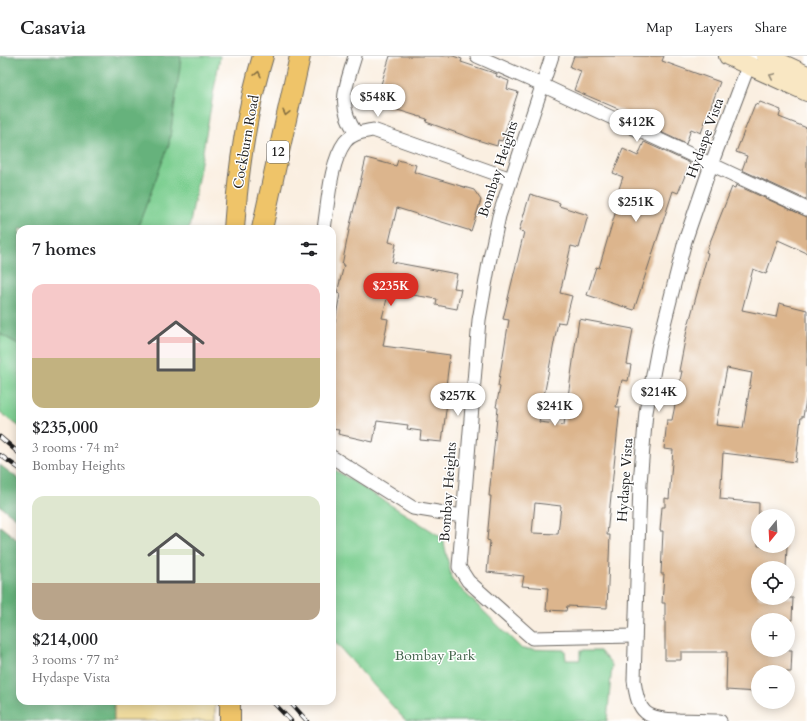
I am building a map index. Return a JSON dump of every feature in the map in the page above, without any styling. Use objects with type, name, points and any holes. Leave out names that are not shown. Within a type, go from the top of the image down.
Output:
[{"type":"main road","name":"Cockburn Road","points":[[234,225],[246,133],[263,56]]},
{"type":"main road","name":"12","points":[[263,225],[300,56]]},
{"type":"main road","points":[[728,56],[750,61],[807,92]]},
{"type":"main road","points":[[766,56],[807,75]]},
{"type":"main road","points":[[230,705],[230,721]]},
{"type":"street","points":[[355,56],[343,98],[350,124],[356,133]]},
{"type":"street","points":[[476,56],[542,84],[807,209]]},
{"type":"street","name":"Bombay Heights","points":[[552,56],[499,216],[479,320],[459,567],[468,581],[532,638],[635,636]]},
{"type":"street","name":"Hydaspe Vista","points":[[720,721],[660,720],[650,716],[644,710],[636,697],[634,680],[640,483],[646,412],[658,348],[685,241],[711,164],[750,61]]},
{"type":"street","points":[[325,225],[337,156],[346,141],[356,133],[373,130],[511,179]]},
{"type":"street","points":[[336,460],[413,508],[462,516]]},
{"type":"green space","points":[[0,56],[180,56],[181,60],[169,144],[139,225],[16,225],[16,343],[0,334]]},
{"type":"green space","points":[[180,56],[220,56],[190,225],[139,225],[169,144]]},
{"type":"green space","points":[[0,334],[16,343],[16,424],[0,412]]},
{"type":"green space","points":[[0,465],[16,477],[16,518],[0,506]]},
{"type":"green space","name":"Bombay Park","points":[[336,471],[443,538],[452,580],[522,649],[565,650],[566,660],[580,660],[580,651],[600,651],[612,665],[607,721],[406,721],[336,643]]},
{"type":"green space","points":[[0,526],[16,539],[16,705],[114,705],[114,721],[0,721]]},
{"type":"sand","points":[[114,705],[215,705],[215,721],[114,721]]},
{"type":"building","points":[[390,56],[453,56],[462,59],[461,62],[497,74],[496,76],[509,81],[507,89],[518,92],[502,141],[498,140],[497,146],[426,122],[427,119],[375,103]]},
{"type":"building","points":[[574,56],[664,56],[662,61],[720,82],[701,133],[691,129],[686,144],[650,127],[651,125],[643,122],[644,120],[574,90],[581,71],[570,67]]},
{"type":"building","points":[[760,102],[781,110],[779,117],[807,128],[807,200],[742,170],[747,156],[736,152],[755,104],[758,105]]},
{"type":"building","points":[[644,142],[690,163],[678,193],[673,191],[634,310],[587,295],[596,267],[599,268],[617,207],[613,206],[623,177],[613,173],[623,149],[638,156]]},
{"type":"building","points":[[366,158],[396,166],[398,160],[416,165],[414,172],[474,190],[481,200],[471,231],[397,208],[389,242],[396,244],[392,262],[457,274],[454,288],[461,289],[457,309],[436,305],[437,299],[389,291],[382,318],[388,319],[383,346],[450,355],[444,401],[447,402],[442,442],[420,440],[421,431],[407,429],[408,425],[377,421],[373,442],[338,434],[339,430],[336,430],[336,316],[340,294],[337,293],[344,265],[342,265]]},
{"type":"building","points":[[736,185],[807,217],[807,253],[778,240],[766,274],[753,269],[742,310],[776,317],[779,303],[807,310],[807,394],[803,417],[801,417],[796,462],[723,453],[720,499],[759,503],[759,509],[751,509],[751,553],[787,553],[786,561],[751,561],[751,605],[793,605],[792,613],[751,613],[751,657],[792,657],[791,665],[751,665],[751,692],[726,690],[727,652],[681,652],[681,660],[665,660],[665,603],[662,603],[664,574],[661,574],[663,531],[660,531],[662,507],[665,507],[665,498],[669,499],[673,450],[664,449],[667,420],[672,420],[682,371],[679,371],[687,330],[708,253],[706,252],[732,187],[735,188]],"holes":[[[727,368],[752,373],[743,428],[716,425]]]},
{"type":"building","points":[[530,194],[560,203],[559,206],[588,215],[579,248],[571,246],[560,293],[572,296],[565,323],[558,322],[539,422],[564,425],[579,319],[633,329],[627,364],[631,365],[628,381],[622,380],[616,407],[620,407],[607,535],[610,535],[607,608],[567,606],[566,611],[546,610],[548,588],[522,586],[524,576],[487,572],[490,541],[487,540],[491,496],[489,496],[498,408],[496,407],[509,320],[503,319],[524,232],[519,231]],"holes":[[[535,503],[561,506],[558,534],[532,533]]]},
{"type":"railway","points":[[0,437],[16,451]]},
{"type":"railway","points":[[0,455],[16,466]]},
{"type":"railway","points":[[276,705],[291,721]]},
{"type":"railway","points":[[293,705],[307,721]]}]
